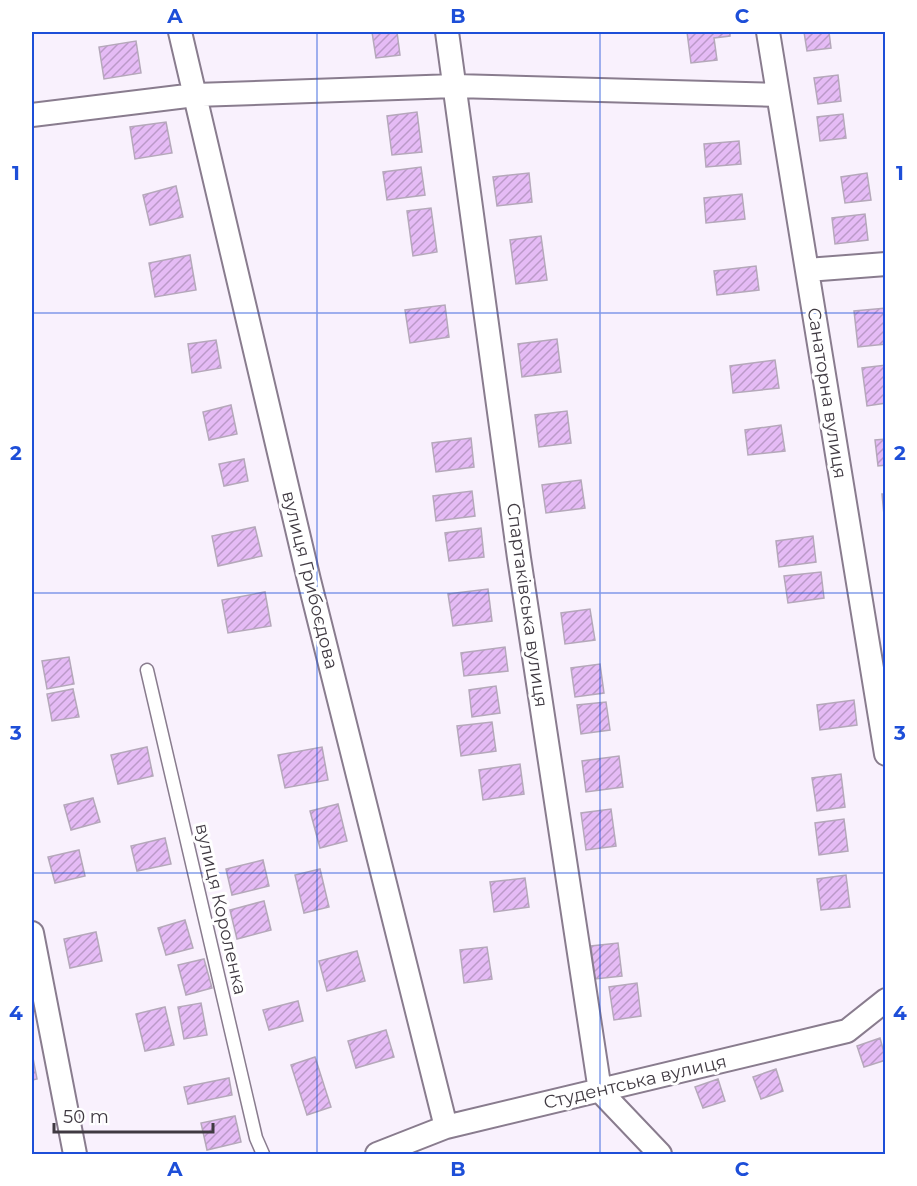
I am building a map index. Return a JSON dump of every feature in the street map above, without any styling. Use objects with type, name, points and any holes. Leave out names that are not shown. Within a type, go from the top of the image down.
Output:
[{"type":"street","name":"вулиця Грибоєдова","points":[[180,32],[309,580],[446,1127]]},
{"type":"street","name":"Спартаківська вулиця","points":[[447,32],[519,558],[600,1091]]},
{"type":"street","name":"Санаторна вулиця","points":[[768,32],[885,754]]},
{"type":"street","points":[[32,115],[195,95],[455,86],[778,95]]},
{"type":"street","points":[[807,270],[885,264]]},
{"type":"street","points":[[32,933],[75,1155]]},
{"type":"street","name":"Студентська вулиця","points":[[377,1155],[446,1127],[847,1031],[885,1000]]},
{"type":"street","points":[[600,1091],[660,1155]]},
{"type":"lane","name":"вулиця Короленка","points":[[147,670],[256,1138],[263,1155]]},
{"type":"building","points":[[372,32],[397,32],[400,55],[376,58]]},
{"type":"building","points":[[687,32],[730,32],[730,36],[714,38],[717,60],[691,63]]},
{"type":"building","points":[[804,32],[829,32],[831,48],[807,51]]},
{"type":"building","points":[[136,41],[141,73],[104,79],[99,47]]},
{"type":"building","points":[[838,75],[841,101],[818,104],[814,78]]},
{"type":"building","points":[[417,112],[422,152],[392,155],[387,116]]},
{"type":"building","points":[[843,114],[846,138],[820,141],[817,117]]},
{"type":"building","points":[[166,122],[172,153],[135,159],[130,127]]},
{"type":"building","points":[[739,141],[741,164],[706,167],[704,144]]},
{"type":"building","points":[[421,167],[425,195],[387,200],[383,172]]},
{"type":"building","points":[[529,173],[532,202],[497,206],[493,177]]},
{"type":"building","points":[[867,173],[871,200],[845,203],[841,177]]},
{"type":"building","points":[[176,186],[183,217],[150,225],[143,195]]},
{"type":"building","points":[[742,194],[745,219],[706,223],[704,198]]},
{"type":"building","points":[[431,208],[437,252],[413,256],[407,211]]},
{"type":"building","points":[[865,214],[868,240],[835,244],[832,218]]},
{"type":"building","points":[[541,236],[547,280],[516,284],[510,240]]},
{"type":"building","points":[[190,255],[196,290],[155,297],[149,263]]},
{"type":"building","points":[[756,266],[759,290],[717,295],[714,271]]},
{"type":"building","points":[[445,305],[449,337],[410,343],[405,310]]},
{"type":"building","points":[[886,308],[886,344],[858,347],[854,311]]},
{"type":"building","points":[[557,339],[561,372],[522,377],[518,344]]},
{"type":"building","points":[[216,340],[221,368],[192,373],[188,344]]},
{"type":"building","points":[[775,360],[779,388],[733,393],[730,366]]},
{"type":"building","points":[[886,365],[886,403],[867,406],[862,368]]},
{"type":"building","points":[[231,405],[237,434],[209,440],[203,412]]},
{"type":"building","points":[[567,411],[571,443],[539,447],[535,415]]},
{"type":"building","points":[[781,425],[785,451],[748,455],[745,430]]},
{"type":"building","points":[[471,438],[474,467],[436,472],[432,443]]},
{"type":"building","points":[[886,439],[886,465],[878,466],[875,440]]},
{"type":"building","points":[[244,459],[248,481],[224,486],[219,464]]},
{"type":"building","points":[[581,480],[585,508],[546,513],[542,485]]},
{"type":"building","points":[[472,491],[475,516],[436,521],[433,496]]},
{"type":"building","points":[[882,494],[886,494],[886,515],[884,515]]},
{"type":"building","points":[[255,527],[262,556],[218,566],[212,536]]},
{"type":"building","points":[[481,528],[484,557],[449,561],[445,533]]},
{"type":"building","points":[[813,536],[816,562],[779,567],[776,541]]},
{"type":"building","points":[[821,572],[824,598],[788,603],[784,576]]},
{"type":"building","points":[[488,589],[492,621],[453,626],[448,594]]},
{"type":"building","points":[[265,592],[271,626],[228,633],[222,600]]},
{"type":"building","points":[[590,609],[595,640],[565,644],[561,613]]},
{"type":"building","points":[[505,647],[508,671],[464,676],[461,653]]},
{"type":"building","points":[[69,657],[74,684],[47,689],[42,661]]},
{"type":"building","points":[[600,664],[604,693],[575,697],[571,668]]},
{"type":"building","points":[[496,686],[500,713],[472,717],[469,690]]},
{"type":"building","points":[[73,689],[79,717],[52,721],[47,694]]},
{"type":"building","points":[[854,700],[857,725],[820,730],[817,705]]},
{"type":"building","points":[[606,702],[610,730],[581,734],[577,705]]},
{"type":"building","points":[[492,722],[496,751],[461,756],[457,726]]},
{"type":"building","points":[[147,747],[153,776],[118,784],[111,755]]},
{"type":"building","points":[[322,747],[328,780],[285,788],[278,755]]},
{"type":"building","points":[[619,756],[623,787],[586,792],[582,761]]},
{"type":"building","points":[[520,764],[524,794],[483,800],[479,770]]},
{"type":"building","points":[[841,774],[845,807],[817,811],[812,778]]},
{"type":"building","points":[[93,798],[100,822],[71,830],[64,805]]},
{"type":"building","points":[[338,804],[347,841],[320,848],[310,811]]},
{"type":"building","points":[[611,809],[616,846],[586,850],[581,813]]},
{"type":"building","points":[[844,819],[848,851],[819,855],[815,823]]},
{"type":"building","points":[[165,838],[171,864],[137,871],[131,846]]},
{"type":"building","points":[[79,850],[85,876],[55,883],[48,857]]},
{"type":"building","points":[[263,860],[269,886],[232,895],[226,869]]},
{"type":"building","points":[[320,869],[329,907],[304,913],[295,875]]},
{"type":"building","points":[[846,875],[850,907],[821,910],[817,879]]},
{"type":"building","points":[[525,878],[529,907],[494,912],[490,882]]},
{"type":"building","points":[[264,901],[271,930],[237,939],[230,910]]},
{"type":"building","points":[[185,920],[193,948],[166,955],[158,928]]},
{"type":"building","points":[[96,932],[102,961],[70,968],[64,939]]},
{"type":"building","points":[[618,943],[622,976],[595,979],[591,946]]},
{"type":"building","points":[[487,947],[492,979],[464,983],[460,950]]},
{"type":"building","points":[[357,951],[365,981],[327,991],[319,961]]},
{"type":"building","points":[[204,959],[212,988],[186,995],[178,965]]},
{"type":"building","points":[[637,983],[641,1016],[614,1020],[609,987]]},
{"type":"building","points":[[298,1001],[303,1021],[269,1030],[263,1010]]},
{"type":"building","points":[[201,1003],[207,1035],[184,1039],[178,1007]]},
{"type":"building","points":[[165,1007],[174,1045],[145,1051],[136,1014]]},
{"type":"building","points":[[386,1030],[394,1057],[356,1068],[348,1041]]},
{"type":"building","points":[[880,1038],[886,1060],[864,1067],[857,1046]]},
{"type":"building","points":[[32,1053],[37,1079],[32,1080]]},
{"type":"building","points":[[315,1057],[331,1107],[307,1115],[291,1065]]},
{"type":"building","points":[[776,1069],[783,1091],[761,1099],[753,1077]]},
{"type":"building","points":[[229,1078],[232,1095],[188,1104],[184,1087]]},
{"type":"building","points":[[718,1079],[725,1101],[703,1108],[695,1087]]},
{"type":"building","points":[[235,1116],[241,1142],[207,1150],[201,1123]]}]
